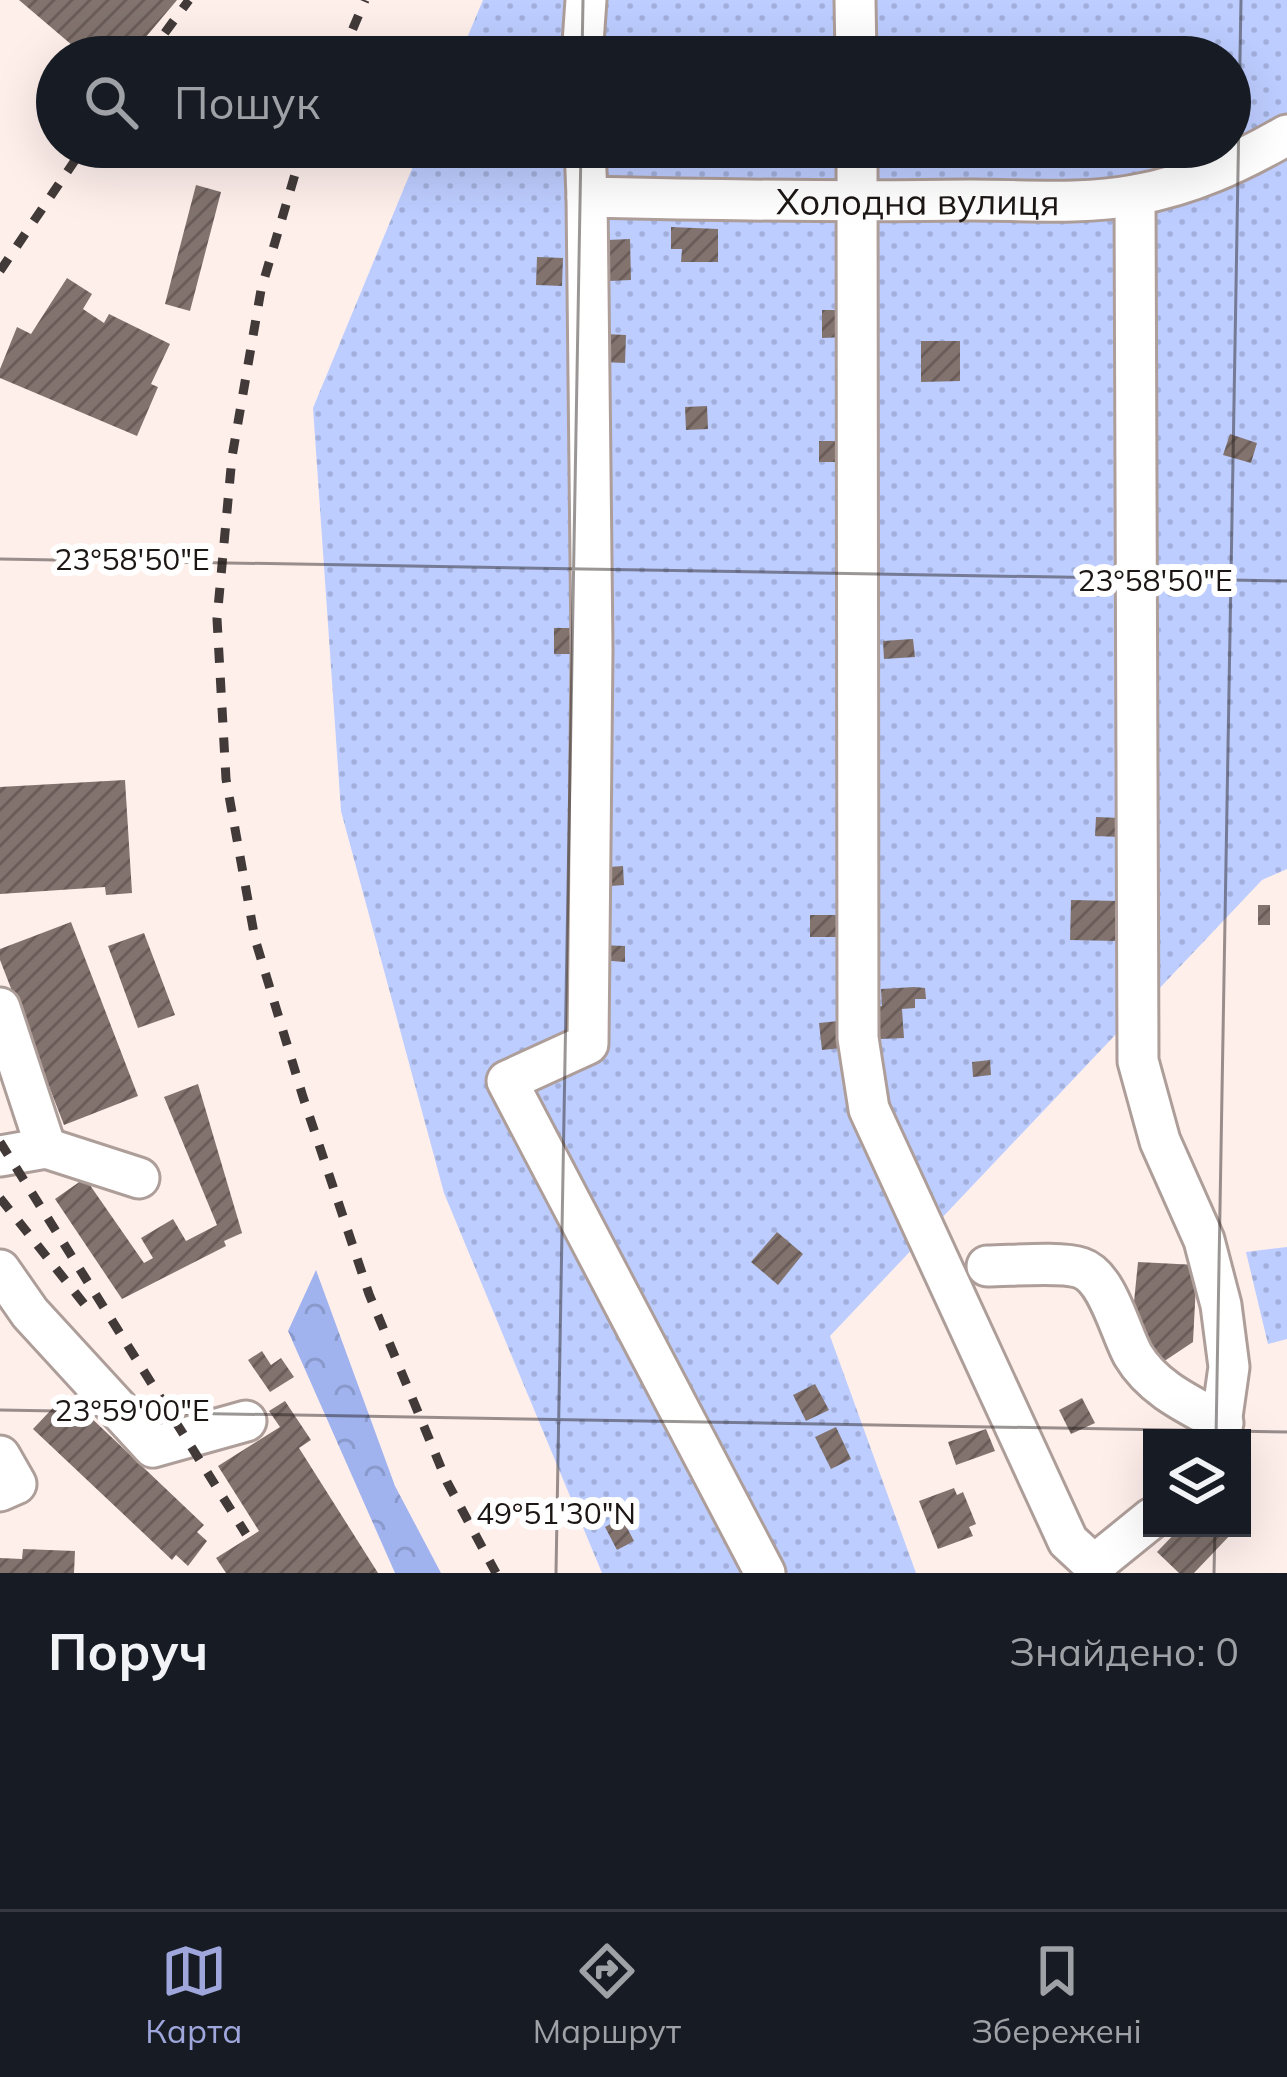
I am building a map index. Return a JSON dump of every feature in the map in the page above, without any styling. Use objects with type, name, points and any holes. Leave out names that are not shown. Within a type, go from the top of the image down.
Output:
[{"type":"street","points":[[583,36],[586,0]]},
{"type":"street","points":[[855,0],[856,36]]},
{"type":"street","name":"Холодна вулиця","points":[[1251,156],[1287,135]]},
{"type":"street","points":[[586,168],[592,626],[588,1045],[507,1081],[765,1573]]},
{"type":"street","points":[[857,168],[858,1037],[869,1109],[1068,1541],[1095,1569],[1143,1525]]},
{"type":"street","name":"Холодна вулиця","points":[[587,197],[858,202],[1091,199],[1135,195],[1226,168]]},
{"type":"street","points":[[1135,195],[1138,1061],[1160,1142],[1204,1240],[1221,1305],[1229,1367],[1221,1429]]},
{"type":"street","points":[[0,1008],[46,1148]]},
{"type":"street","points":[[0,1156],[46,1148],[140,1178]]},
{"type":"street","points":[[987,1266],[1070,1266],[1089,1271],[1144,1371],[1218,1429]]},
{"type":"street","points":[[0,1270],[29,1312],[153,1447],[246,1421]]},
{"type":"street","points":[[0,1456],[16,1484],[0,1491]]},
{"type":"shaded area","points":[[483,0],[1287,0],[1287,869],[1262,880],[830,1336],[916,1573],[602,1573],[444,1193],[341,811],[313,408],[412,168],[1251,168],[1251,36],[468,36]]},
{"type":"shaded area","points":[[1287,1247],[1287,1339],[1268,1344],[1246,1252]]},
{"type":"green space","points":[[316,1270],[395,1486],[441,1573],[395,1573],[288,1331]]},
{"type":"building","points":[[19,0],[177,0],[147,36],[61,36]]},
{"type":"building","points":[[196,185],[221,192],[190,311],[165,304]]},
{"type":"building","points":[[671,227],[718,229],[718,262],[681,262],[682,249],[671,249]]},
{"type":"building","points":[[630,239],[631,280],[609,281],[607,240]]},
{"type":"building","points":[[537,257],[563,258],[562,286],[536,285]]},
{"type":"building","points":[[67,278],[92,294],[83,309],[104,323],[109,314],[170,344],[151,384],[158,387],[137,436],[0,378],[17,327],[31,334]]},
{"type":"building","points":[[822,310],[845,310],[846,337],[822,338]]},
{"type":"building","points":[[604,334],[626,335],[625,363],[602,362]]},
{"type":"building","points":[[921,341],[960,341],[960,381],[921,382]]},
{"type":"building","points":[[707,406],[708,429],[686,430],[685,407]]},
{"type":"building","points":[[1230,434],[1257,443],[1251,463],[1223,455]]},
{"type":"building","points":[[819,441],[846,441],[846,462],[819,462]]},
{"type":"building","points":[[554,628],[578,628],[579,654],[554,654]]},
{"type":"building","points":[[913,639],[915,657],[884,659],[883,641]]},
{"type":"building","points":[[125,780],[132,893],[106,895],[105,887],[0,894],[0,787]]},
{"type":"building","points":[[1096,817],[1120,818],[1120,837],[1095,836]]},
{"type":"building","points":[[623,866],[624,885],[598,887],[596,868]]},
{"type":"building","points":[[1071,900],[1119,901],[1118,941],[1070,940]]},
{"type":"building","points":[[1258,905],[1270,905],[1270,925],[1258,925]]},
{"type":"building","points":[[810,915],[846,915],[846,937],[810,937]]},
{"type":"building","points":[[71,922],[138,1096],[64,1125],[0,960],[0,949]]},
{"type":"building","points":[[144,933],[175,1015],[138,1028],[108,946]]},
{"type":"building","points":[[600,945],[625,946],[625,962],[599,960]]},
{"type":"building","points":[[925,988],[926,999],[915,999],[915,1008],[902,1009],[904,1038],[880,1039],[881,989]]},
{"type":"building","points":[[848,1020],[852,1047],[822,1050],[819,1023]]},
{"type":"building","points":[[990,1060],[991,1075],[973,1077],[972,1062]]},
{"type":"building","points":[[198,1084],[242,1233],[224,1241],[226,1246],[122,1299],[55,1199],[85,1178],[144,1263],[153,1258],[141,1238],[173,1219],[186,1241],[217,1225],[164,1097]]},
{"type":"building","points":[[777,1232],[803,1254],[778,1285],[751,1262]]},
{"type":"building","points":[[1138,1262],[1197,1265],[1193,1342],[1163,1362],[1149,1360],[1131,1332]]},
{"type":"building","points":[[262,1351],[271,1365],[281,1358],[294,1377],[270,1392],[248,1360]]},
{"type":"building","points":[[815,1384],[829,1410],[806,1421],[793,1395]]},
{"type":"building","points":[[66,1394],[204,1525],[197,1532],[207,1541],[188,1566],[176,1555],[172,1560],[33,1429]]},
{"type":"building","points":[[1082,1398],[1095,1423],[1071,1434],[1059,1410]]},
{"type":"building","points":[[285,1401],[311,1440],[299,1448],[378,1573],[226,1573],[216,1558],[259,1531],[218,1466],[280,1427],[269,1411]]},
{"type":"building","points":[[836,1427],[851,1459],[831,1469],[815,1437]]},
{"type":"building","points":[[986,1429],[995,1451],[956,1465],[948,1442]]},
{"type":"building","points":[[954,1488],[957,1495],[963,1492],[976,1524],[969,1527],[973,1536],[938,1549],[919,1501]]},
{"type":"building","points":[[622,1518],[634,1541],[617,1550],[605,1527]]},
{"type":"building","points":[[1171,1537],[1228,1537],[1194,1573],[1179,1573],[1157,1552]]},
{"type":"building","points":[[23,1549],[75,1551],[74,1573],[0,1573],[0,1558],[22,1559]]},
{"type":"railway","points":[[162,36],[189,0]]},
{"type":"railway","points":[[350,36],[365,0]]},
{"type":"railway","points":[[0,271],[70,168]]},
{"type":"railway","points":[[297,168],[261,290],[232,457],[217,619],[226,779],[255,939],[369,1294],[447,1482],[496,1573]]},
{"type":"railway","points":[[0,1142],[246,1534]]},
{"type":"railway","points":[[0,1198],[89,1310]]}]
